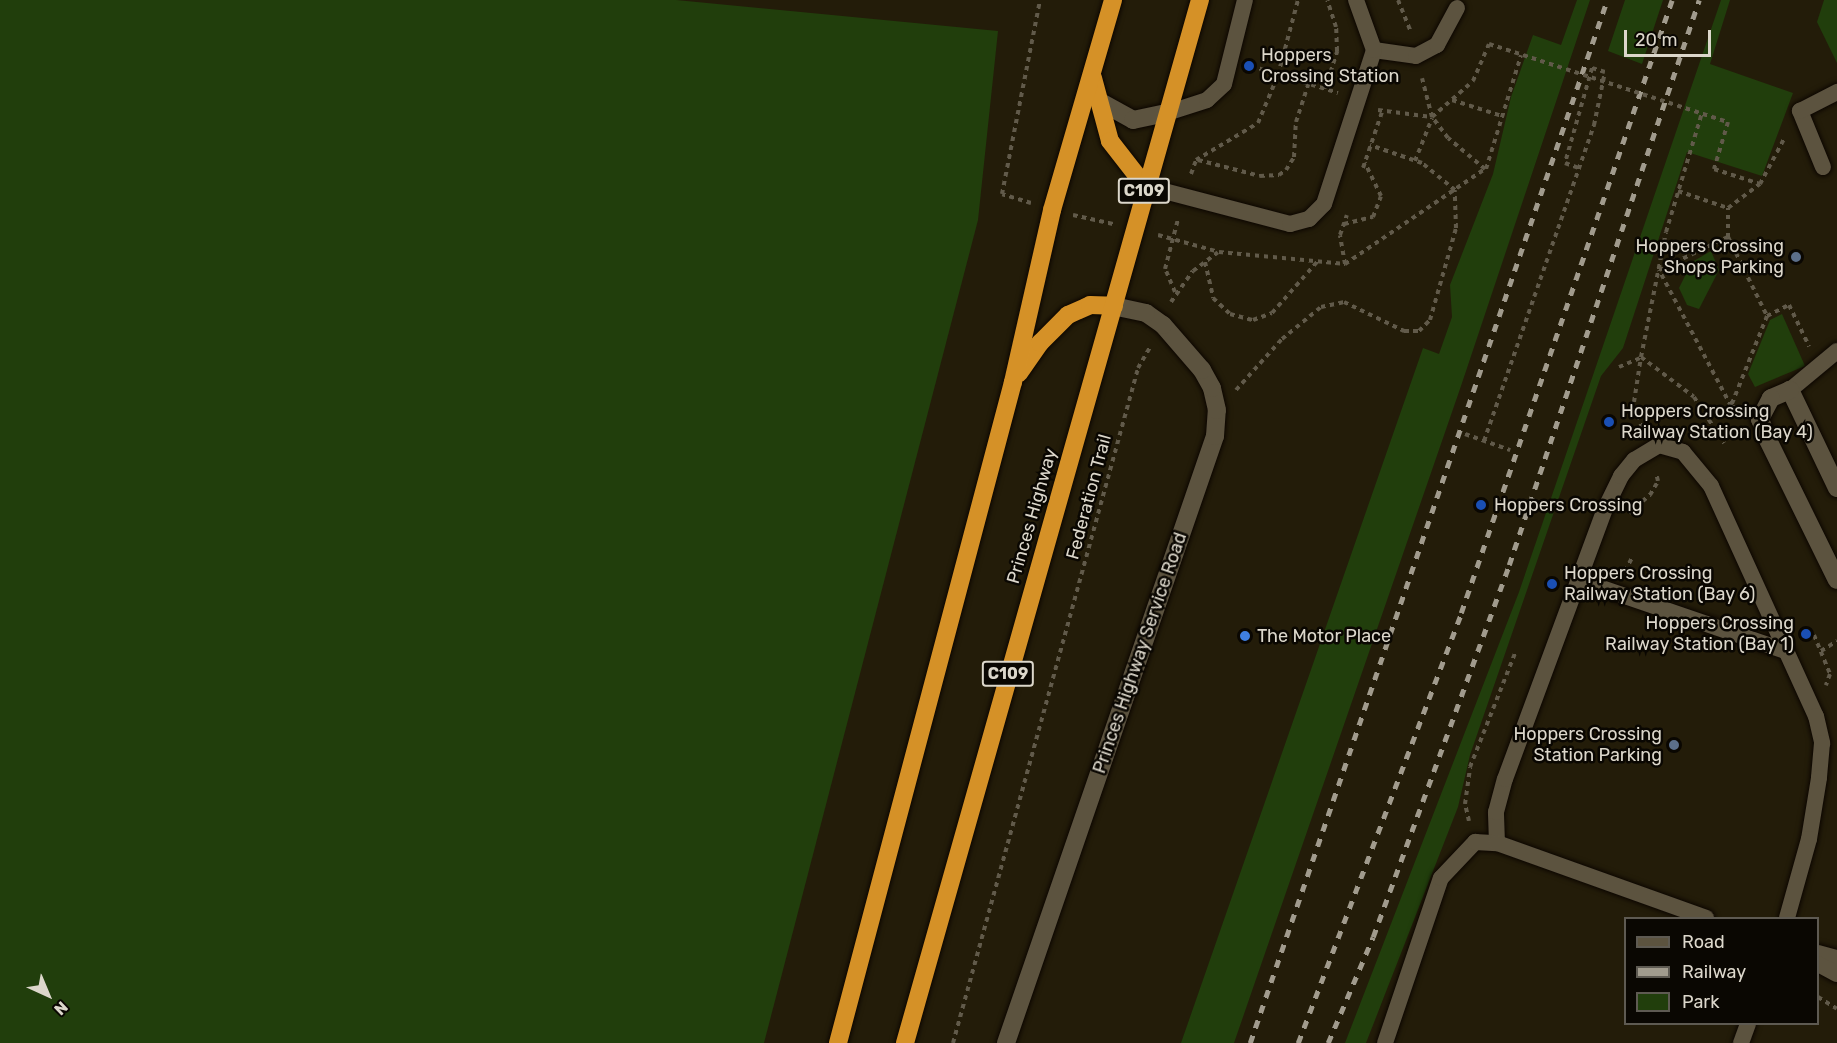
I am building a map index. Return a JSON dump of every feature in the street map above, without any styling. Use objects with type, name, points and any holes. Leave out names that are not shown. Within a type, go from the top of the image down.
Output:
[{"type":"highway","points":[[838,1043],[1013,382],[1052,210],[1093,78],[1113,0]]},
{"type":"highway","name":"Princes Highway","points":[[905,1043],[1114,306],[1133,229],[1200,0]]},
{"type":"highway","points":[[1093,78],[1110,141],[1146,186]]},
{"type":"highway","points":[[1013,382],[1040,343],[1068,315],[1090,305],[1114,306]]},
{"type":"street","points":[[1099,100],[1133,120],[1167,113]]},
{"type":"street","name":"Princes Highway Service Road","points":[[1006,1043],[1211,447],[1217,410],[1212,388],[1202,370],[1163,325],[1146,313],[1114,306]]},
{"type":"street","points":[[1837,488],[1790,390],[1771,398],[1760,419],[1837,580]]},
{"type":"lane","points":[[1167,113],[1208,100],[1224,84],[1245,0]]},
{"type":"lane","points":[[1146,186],[1183,198],[1290,224],[1309,219],[1324,204],[1374,50],[1356,0]]},
{"type":"lane","points":[[1374,50],[1416,56],[1437,45],[1457,8]]},
{"type":"lane","points":[[1823,167],[1800,111],[1837,92]]},
{"type":"lane","points":[[1790,390],[1832,356]]},
{"type":"lane","points":[[1497,843],[1496,812],[1505,779],[1581,581],[1605,509],[1621,476],[1648,449],[1659,445],[1683,452],[1721,504],[1816,716],[1822,743],[1809,839],[1787,917]]},
{"type":"lane","points":[[1581,581],[1786,651]]},
{"type":"lane","points":[[1385,1043],[1441,878],[1474,842],[1497,843],[1703,917]]},
{"type":"lane","points":[[1819,953],[1837,958]]},
{"type":"lane","points":[[1819,965],[1837,974]]},
{"type":"lane","points":[[1741,1043],[1747,1025]]},
{"type":"path","points":[[1040,0],[1002,194],[1052,210],[1219,252],[1345,264],[1485,170],[1521,55]]},
{"type":"path","points":[[1219,252],[1205,261],[1175,292],[1165,268],[1183,198],[1196,160],[1258,123],[1278,75],[1298,0]]},
{"type":"path","points":[[1325,89],[1337,51],[1336,27],[1327,0]]},
{"type":"path","points":[[1398,0],[1409,23],[1432,117],[1448,138],[1485,170]]},
{"type":"path","points":[[1489,44],[1728,122],[1714,169],[1760,184]]},
{"type":"path","points":[[1484,441],[1594,125],[1605,72],[1592,68],[1565,163],[1579,168]]},
{"type":"path","points":[[1196,160],[1260,176],[1279,175],[1286,170],[1294,157],[1296,122],[1308,84]]},
{"type":"path","points":[[1452,100],[1502,117]]},
{"type":"path","points":[[1728,208],[1760,184],[1800,111]]},
{"type":"path","points":[[1361,173],[1382,112]]},
{"type":"path","points":[[1634,402],[1666,232],[1702,113]]},
{"type":"path","points":[[1415,161],[1432,117]]},
{"type":"path","points":[[1217,410],[1282,339],[1321,307],[1344,302],[1404,331],[1419,331],[1430,320],[1456,228],[1455,190],[1439,175],[1415,161],[1371,145]]},
{"type":"path","points":[[1343,224],[1373,217],[1381,196],[1365,162]]},
{"type":"path","points":[[1678,191],[1728,208]]},
{"type":"path","points":[[1345,264],[1340,235],[1350,204]]},
{"type":"path","points":[[1728,208],[1728,237],[1767,316]]},
{"type":"path","points":[[1659,270],[1728,237]]},
{"type":"path","points":[[1205,261],[1214,298],[1230,314],[1253,320],[1272,313],[1317,261]]},
{"type":"path","points":[[1659,270],[1731,406],[1760,419]]},
{"type":"path","name":"Federation Trail","points":[[953,1043],[1138,368],[1163,325],[1175,292]]},
{"type":"path","points":[[1731,406],[1767,316],[1790,305],[1813,356],[1832,356]]},
{"type":"path","points":[[1619,367],[1641,357]]},
{"type":"path","points":[[1641,357],[1695,397],[1724,443]]},
{"type":"path","points":[[1465,434],[1510,450]]},
{"type":"path","points":[[1623,519],[1650,495],[1658,481]]},
{"type":"path","points":[[1616,570],[1624,573],[1633,556]]},
{"type":"path","points":[[1821,651],[1837,641]]},
{"type":"path","points":[[1474,842],[1465,804],[1470,767],[1516,651]]},
{"type":"path","points":[[1819,998],[1837,1009]]},
{"type":"green space","points":[[0,0],[676,0],[998,31],[978,220],[764,1043],[0,1043]]},
{"type":"green space","points":[[1577,0],[1590,0],[1461,386],[1234,1043],[1181,1043],[1423,348],[1439,354],[1452,317],[1450,285],[1493,174],[1511,97],[1533,35],[1561,45]]},
{"type":"green space","points":[[1625,0],[1663,0],[1642,64],[1608,51]]},
{"type":"green space","points":[[1721,0],[1730,0],[1710,64],[1793,93],[1762,176],[1687,152],[1623,348],[1601,376],[1470,755],[1458,807],[1366,1043],[1345,1043],[1519,592]]},
{"type":"green space","points":[[1824,0],[1837,0],[1837,63],[1817,22]]},
{"type":"green space","points":[[1711,251],[1719,270],[1699,309],[1687,305],[1679,288],[1692,262]]},
{"type":"green space","points":[[1782,314],[1805,366],[1755,387],[1748,374],[1770,320]]},
{"type":"railway","points":[[1250,1043],[1607,0]]},
{"type":"railway","points":[[1298,1043],[1461,613],[1672,0]]},
{"type":"railway","points":[[1328,1043],[1373,937],[1509,565],[1699,0]]},
{"type":"place","name":"Hoppers Crossing Station","points":[[1249,66]]},
{"type":"place","name":"Hoppers Crossing Shops Parking","points":[[1796,257]]},
{"type":"place","name":"Hoppers Crossing Railway Station (Bay 4)","points":[[1609,422]]},
{"type":"place","name":"Hoppers Crossing","points":[[1481,505]]},
{"type":"place","name":"Hoppers Crossing Railway Station (Bay 6)","points":[[1552,584]]},
{"type":"place","name":"Hoppers Crossing Railway Station (Bay 1)","points":[[1806,634]]},
{"type":"place","name":"The Motor Place","points":[[1245,636]]},
{"type":"place","name":"Hoppers Crossing Station Parking","points":[[1674,745]]}]
